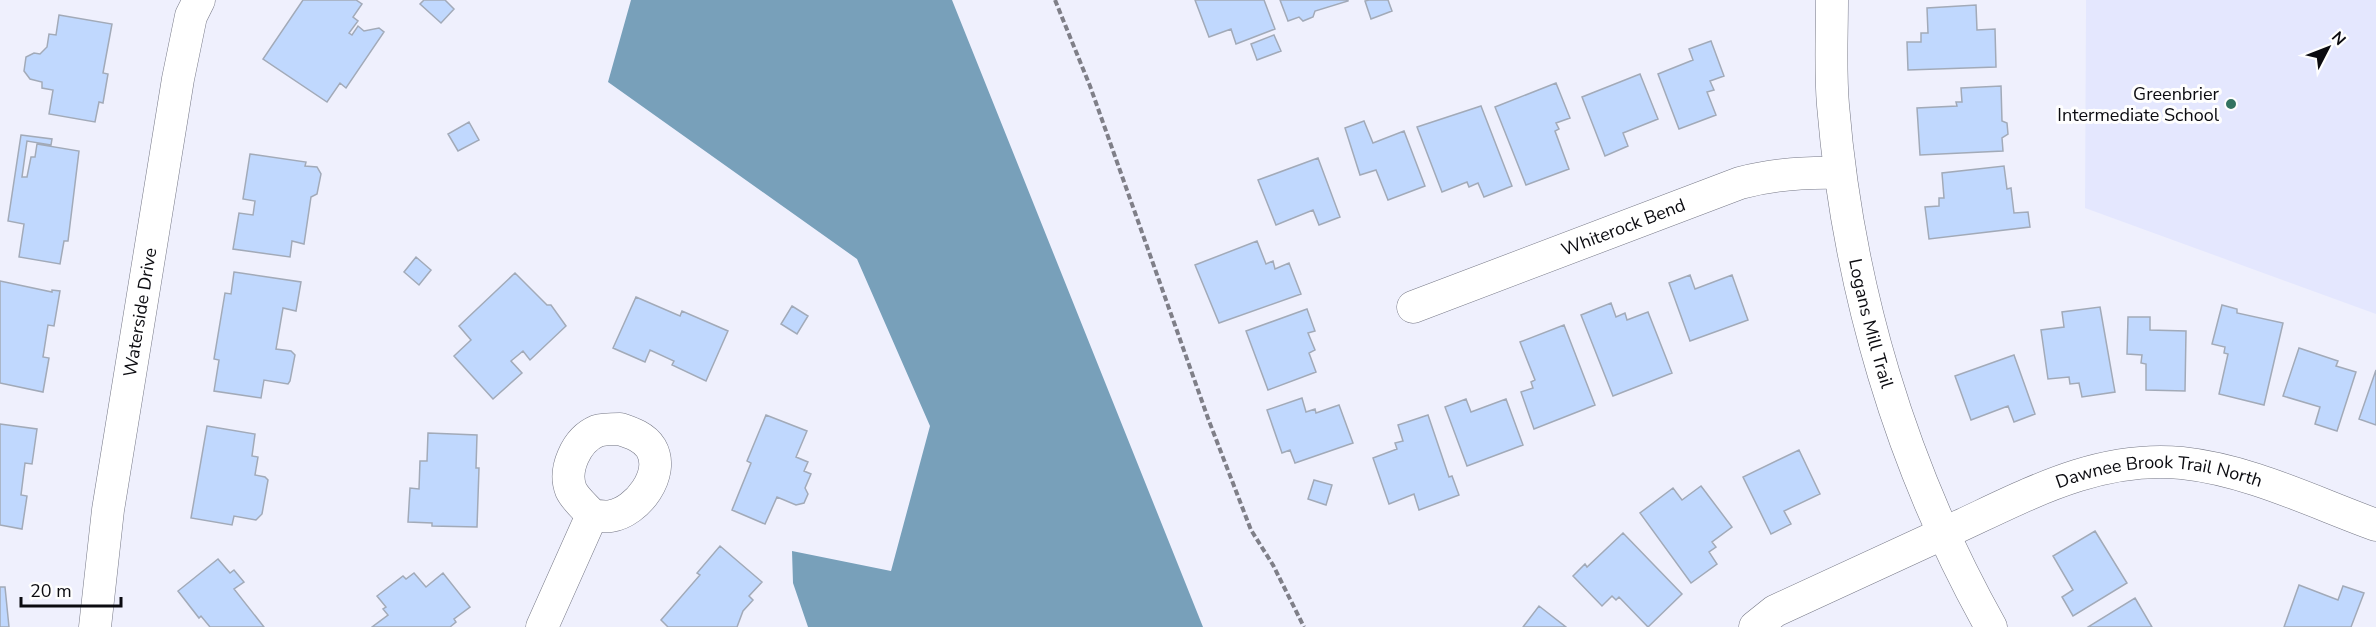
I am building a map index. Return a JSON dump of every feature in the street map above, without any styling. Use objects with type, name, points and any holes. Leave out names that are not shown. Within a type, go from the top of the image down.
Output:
[{"type":"street","name":"Waterside Drive","points":[[95,627],[108,510],[178,79],[191,16],[199,0]]},
{"type":"street","name":"Logans Mill Trail","points":[[1832,0],[1833,102],[1840,173],[1851,244],[1869,325],[1901,431],[1944,533],[1991,627]]},
{"type":"street","name":"Whiterock Bend","points":[[1413,307],[1740,183],[1772,174],[1840,173]]},
{"type":"street","name":"Dawnee Brook Trail North","points":[[1755,627],[1775,610],[1944,533],[2079,474],[2121,464],[2180,463],[2238,474],[2376,525]]},
{"type":"street","points":[[542,627],[592,515]]},
{"type":"path","points":[[1055,0],[1090,86],[1193,377],[1251,530],[1273,565],[1304,627]]},
{"type":"shaded area","points":[[631,0],[952,0],[1203,627],[808,627],[793,583],[792,551],[891,571],[930,426],[857,259],[608,82]]},
{"type":"shaded area","name":"Greenbrier Intermediate School","points":[[2086,0],[2376,0],[2376,314],[2085,208]]},
{"type":"building","points":[[303,0],[356,0],[362,4],[353,17],[358,21],[349,33],[352,35],[358,26],[364,31],[379,28],[384,32],[346,88],[340,83],[327,102],[263,59]]},
{"type":"building","points":[[424,0],[445,0],[454,9],[441,23],[420,4]]},
{"type":"building","points":[[1195,0],[1264,0],[1275,29],[1236,44],[1231,29],[1209,37]]},
{"type":"building","points":[[1280,0],[1348,1],[1315,11],[1313,17],[1303,21],[1299,17],[1288,21]]},
{"type":"building","points":[[1388,0],[1392,11],[1371,19],[1365,1]]},
{"type":"building","points":[[1976,5],[1977,30],[1995,29],[1996,67],[1908,70],[1907,42],[1921,42],[1921,33],[1928,33],[1927,8]]},
{"type":"building","points":[[59,15],[112,24],[103,73],[108,74],[103,103],[99,102],[95,122],[49,114],[53,90],[42,88],[42,82],[30,79],[24,71],[26,57],[34,53],[40,54],[47,47],[49,34],[56,35]]},
{"type":"building","points":[[1274,35],[1281,51],[1257,60],[1251,44]]},
{"type":"building","points":[[1711,41],[1724,76],[1710,81],[1714,90],[1707,92],[1716,115],[1679,129],[1658,74],[1693,60],[1689,49]]},
{"type":"building","points":[[1640,74],[1658,119],[1623,133],[1628,146],[1605,156],[1582,97]]},
{"type":"building","points":[[1556,83],[1570,118],[1556,123],[1559,129],[1555,131],[1569,169],[1526,185],[1495,107]]},
{"type":"building","points":[[2001,86],[2002,121],[2007,123],[2008,134],[2002,138],[2003,151],[1920,155],[1917,108],[1957,106],[1956,102],[1962,102],[1961,88]]},
{"type":"building","points":[[1481,106],[1512,186],[1484,197],[1478,183],[1469,187],[1467,182],[1442,192],[1417,127]]},
{"type":"building","points":[[1364,121],[1373,143],[1404,131],[1425,186],[1388,200],[1376,170],[1360,175],[1345,128]]},
{"type":"building","points":[[469,122],[479,140],[458,151],[448,134]]},
{"type":"building","points":[[21,135],[52,139],[51,145],[27,141],[22,177],[27,177],[31,157],[35,157],[37,144],[79,151],[68,241],[64,241],[60,264],[19,257],[24,224],[8,221]]},
{"type":"building","points":[[250,154],[306,162],[305,166],[317,167],[321,174],[317,194],[311,197],[304,244],[292,241],[290,257],[233,249],[239,213],[253,215],[255,201],[243,199]]},
{"type":"building","points":[[1318,158],[1340,217],[1319,225],[1313,210],[1276,225],[1258,180]]},
{"type":"building","points":[[2004,166],[2007,189],[2011,188],[2014,213],[2028,212],[2030,227],[1929,239],[1925,207],[1939,206],[1939,198],[1944,198],[1942,173]]},
{"type":"building","points":[[1257,241],[1266,264],[1273,261],[1275,269],[1289,263],[1301,294],[1219,323],[1195,265]]},
{"type":"building","points":[[416,257],[431,270],[419,285],[404,272]]},
{"type":"building","points":[[234,272],[301,282],[296,311],[283,308],[276,349],[291,351],[295,355],[290,381],[288,384],[264,380],[261,398],[214,391],[219,360],[214,359],[225,293],[231,294]]},
{"type":"building","points":[[515,273],[547,305],[551,305],[566,326],[530,360],[523,351],[511,361],[522,373],[493,399],[454,356],[471,340],[459,326]]},
{"type":"building","points":[[1690,275],[1695,289],[1732,275],[1748,320],[1690,341],[1669,283]]},
{"type":"building","points":[[0,281],[52,292],[52,290],[60,291],[54,326],[48,325],[43,357],[49,358],[43,392],[0,383]]},
{"type":"building","points":[[636,297],[680,316],[682,311],[728,331],[706,381],[672,365],[674,361],[650,350],[645,362],[613,348]]},
{"type":"building","points":[[1611,303],[1616,317],[1625,313],[1627,320],[1648,312],[1672,373],[1613,396],[1581,315]]},
{"type":"building","points":[[2222,305],[2237,309],[2237,313],[2283,323],[2264,405],[2219,394],[2228,354],[2224,353],[2225,347],[2212,344]]},
{"type":"building","points":[[792,306],[808,316],[797,334],[781,324]]},
{"type":"building","points":[[2100,307],[2115,392],[2082,397],[2079,383],[2070,384],[2069,377],[2048,379],[2041,330],[2064,327],[2062,312]]},
{"type":"building","points":[[1307,309],[1315,331],[1308,333],[1315,350],[1309,353],[1316,372],[1268,390],[1246,331]]},
{"type":"building","points":[[2128,317],[2150,317],[2150,330],[2186,331],[2185,391],[2146,390],[2146,364],[2141,363],[2142,355],[2127,354]]},
{"type":"building","points":[[1564,325],[1595,405],[1534,429],[1521,392],[1533,388],[1531,382],[1535,380],[1520,342]]},
{"type":"building","points":[[2299,348],[2338,361],[2336,366],[2356,372],[2337,431],[2315,424],[2320,407],[2283,396]]},
{"type":"building","points":[[2014,355],[2035,414],[2014,422],[2008,406],[1971,420],[1955,376]]},
{"type":"building","points":[[2376,370],[2376,425],[2359,419]]},
{"type":"building","points":[[1302,398],[1306,412],[1315,409],[1316,413],[1339,405],[1353,443],[1295,463],[1290,450],[1282,453],[1267,410]]},
{"type":"building","points":[[1466,399],[1471,412],[1506,399],[1523,445],[1467,466],[1445,407]]},
{"type":"building","points":[[766,415],[807,431],[796,457],[808,462],[804,471],[811,474],[805,488],[808,494],[804,503],[796,505],[777,497],[765,524],[732,510],[751,463],[747,461]]},
{"type":"building","points":[[1428,415],[1449,477],[1452,476],[1459,495],[1419,510],[1414,494],[1389,504],[1373,458],[1397,449],[1395,443],[1403,441],[1398,425]]},
{"type":"building","points":[[0,424],[37,429],[32,464],[25,463],[21,495],[27,496],[22,529],[0,525]]},
{"type":"building","points":[[207,426],[255,434],[252,456],[258,457],[255,475],[268,480],[262,514],[256,520],[234,516],[232,525],[191,518]]},
{"type":"building","points":[[428,433],[477,435],[476,468],[479,468],[477,527],[432,526],[432,523],[408,522],[410,488],[419,489],[420,461],[427,461]]},
{"type":"building","points":[[1799,450],[1820,494],[1784,511],[1791,524],[1771,534],[1743,477]]},
{"type":"building","points":[[1314,480],[1332,485],[1326,505],[1308,499]]},
{"type":"building","points":[[1701,486],[1732,527],[1712,542],[1716,547],[1709,552],[1717,564],[1691,583],[1640,513],[1673,488],[1682,500]]},
{"type":"building","points":[[2095,531],[2127,583],[2073,616],[2062,597],[2073,590],[2053,556]]},
{"type":"building","points":[[1623,533],[1682,594],[1648,627],[1619,597],[1616,600],[1612,596],[1602,606],[1573,576],[1585,564],[1587,567]]},
{"type":"building","points":[[720,546],[762,582],[749,596],[753,600],[743,611],[737,627],[668,627],[661,620],[700,575],[697,573]]},
{"type":"building","points":[[218,559],[230,573],[234,570],[244,582],[234,589],[264,627],[210,627],[201,616],[199,618],[178,591]]},
{"type":"building","points":[[414,573],[426,587],[443,573],[470,607],[454,619],[456,622],[450,627],[372,627],[388,615],[383,609],[386,607],[377,596],[403,576],[406,579]]},
{"type":"building","points":[[2299,585],[2338,600],[2343,586],[2364,593],[2351,627],[2284,627]]},
{"type":"building","points":[[0,587],[5,587],[9,627],[0,627]]},
{"type":"building","points":[[2135,598],[2152,627],[2088,627]]},
{"type":"building","points":[[1539,606],[1566,627],[1523,627]]},
{"type":"place","name":"Greenbrier Intermediate School","points":[[2231,104]]}]
